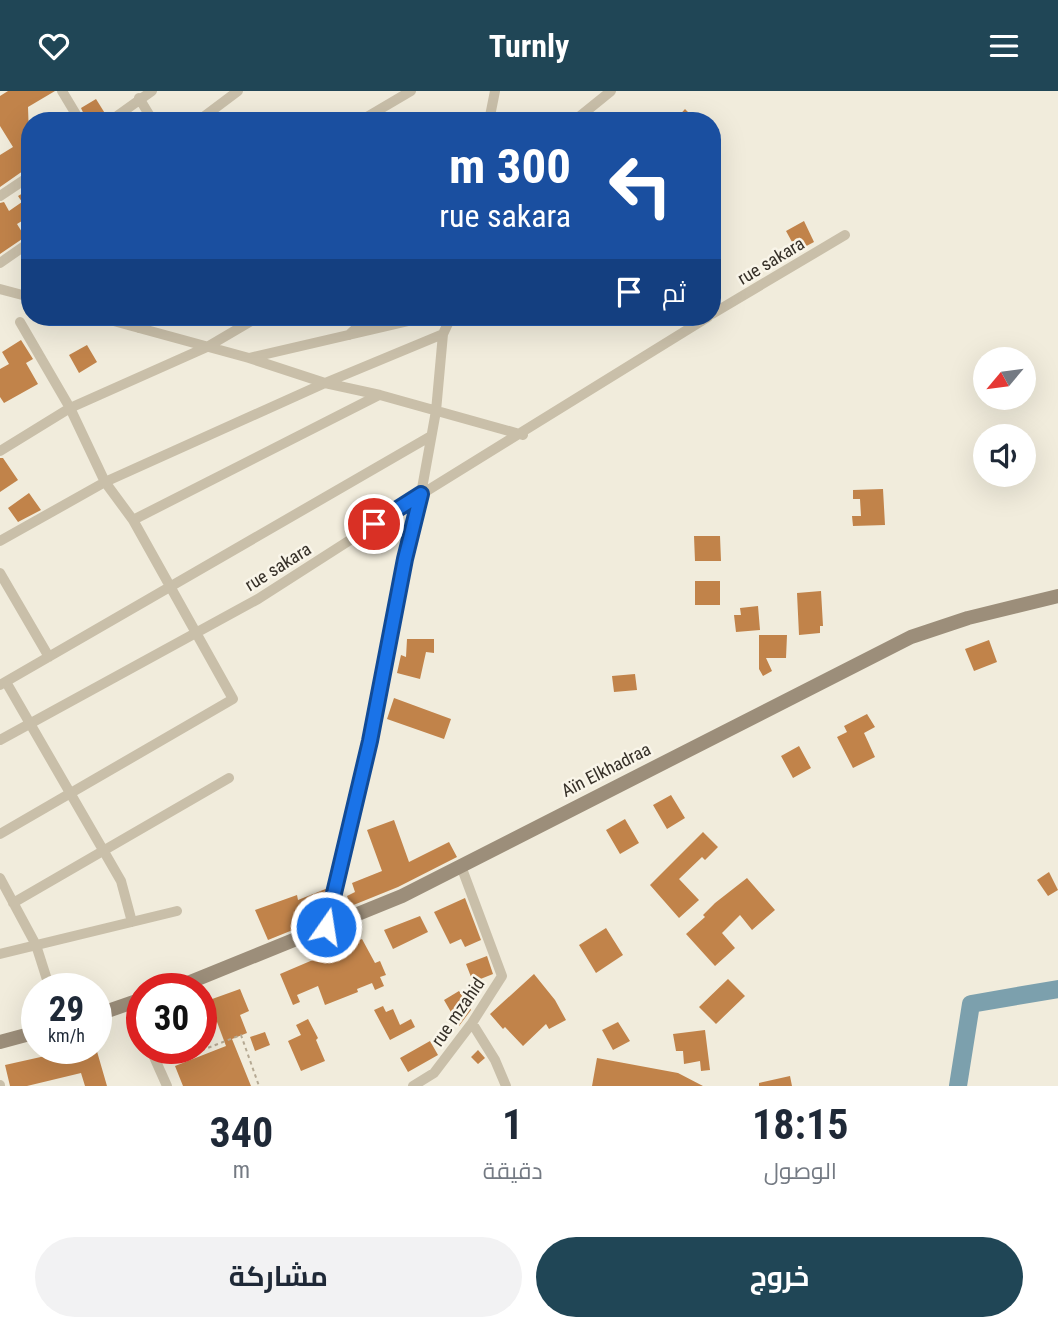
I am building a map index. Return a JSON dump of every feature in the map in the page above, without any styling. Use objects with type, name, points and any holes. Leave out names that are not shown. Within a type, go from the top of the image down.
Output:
[{"type":"main road","name":"Aïn Elkhadraa","points":[[212,973],[402,896],[911,637],[968,618],[1058,596]]},
{"type":"main road","points":[[0,1042],[21,1036]]},
{"type":"street","points":[[62,91],[75,112]]},
{"type":"street","points":[[121,112],[152,91]]},
{"type":"street","points":[[210,112],[238,91]]},
{"type":"street","points":[[375,112],[411,91]]},
{"type":"street","points":[[491,112],[495,91]]},
{"type":"street","points":[[585,112],[611,91]]},
{"type":"street","points":[[139,98],[148,112]]},
{"type":"street","points":[[0,196],[21,182]]},
{"type":"street","name":"rue sakara","points":[[721,309],[845,235]]},
{"type":"street","points":[[0,263],[21,248]]},
{"type":"street","points":[[0,289],[21,295]]},
{"type":"street","points":[[0,834],[233,699],[133,520],[105,482],[69,408],[23,326]]},
{"type":"street","points":[[132,326],[326,383],[380,395],[523,435]]},
{"type":"street","points":[[0,451],[69,408],[207,347],[243,326]]},
{"type":"street","points":[[349,335],[358,326]]},
{"type":"street","points":[[248,358],[388,326]]},
{"type":"street","points":[[326,927],[370,741],[405,559],[421,494],[436,411],[443,334],[447,326]]},
{"type":"street","name":"rue sakara","points":[[0,740],[258,599],[421,494],[523,435],[694,326]]},
{"type":"street","points":[[0,541],[105,482],[443,334]]},
{"type":"street","points":[[133,520],[380,395]]},
{"type":"street","points":[[132,922],[121,881],[29,723],[3,684],[431,436]]},
{"type":"street","points":[[0,573],[49,657]]},
{"type":"street","points":[[13,902],[229,778]]},
{"type":"street","name":"rue mzahid","points":[[413,1086],[434,1073],[472,1023],[502,976],[461,866]]},
{"type":"street","points":[[0,878],[36,945],[45,973]]},
{"type":"street","points":[[0,954],[177,911]]},
{"type":"street","points":[[472,1023],[495,1060],[506,1086]]},
{"type":"street","points":[[157,1064],[167,1086]]},
{"type":"path","points":[[158,1067],[241,1035],[259,1086]]},
{"type":"building","points":[[8,91],[55,91],[28,107],[28,112],[21,112],[21,172],[0,187],[0,155],[13,147],[0,126],[0,96]]},
{"type":"building","points":[[96,99],[104,112],[83,112],[81,108]]},
{"type":"building","points":[[4,202],[9,211],[21,203],[21,222],[17,224],[21,230],[21,240],[0,254],[0,203]]},
{"type":"building","points":[[804,221],[814,242],[797,251],[786,231]]},
{"type":"building","points":[[21,340],[33,359],[26,363],[38,384],[4,403],[0,397],[0,369],[9,364],[2,352]]},
{"type":"building","points":[[87,345],[97,362],[79,373],[69,355]]},
{"type":"building","points":[[0,458],[3,458],[18,480],[0,492]]},
{"type":"building","points":[[883,489],[885,525],[853,526],[852,516],[861,516],[860,499],[853,499],[853,490]]},
{"type":"building","points":[[29,493],[41,510],[18,522],[8,508]]},
{"type":"building","points":[[694,536],[720,536],[721,561],[695,561]]},
{"type":"building","points":[[695,581],[720,581],[720,605],[695,605]]},
{"type":"building","points":[[821,591],[823,626],[820,626],[820,633],[799,635],[797,593]]},
{"type":"building","points":[[758,606],[760,630],[736,632],[734,615],[741,615],[740,608]]},
{"type":"building","points":[[759,635],[787,635],[786,658],[766,658],[772,671],[763,676],[759,669]]},
{"type":"building","points":[[407,639],[434,639],[434,653],[426,652],[420,679],[397,673],[401,655],[406,657]]},
{"type":"building","points":[[989,640],[997,662],[974,671],[965,649]]},
{"type":"building","points":[[635,674],[637,690],[614,692],[612,676]]},
{"type":"building","points":[[394,698],[451,719],[444,739],[387,719]]},
{"type":"building","points":[[867,714],[875,727],[864,733],[875,757],[853,768],[837,737],[847,732],[844,726]]},
{"type":"building","points":[[799,746],[811,768],[793,778],[781,756]]},
{"type":"building","points":[[671,795],[685,818],[667,829],[653,805]]},
{"type":"building","points":[[625,819],[639,843],[620,854],[606,830]]},
{"type":"building","points":[[394,820],[409,862],[449,842],[457,857],[398,887],[351,906],[347,896],[355,892],[352,883],[382,871],[367,830]]},
{"type":"building","points":[[703,832],[718,847],[705,860],[702,857],[679,879],[699,900],[679,918],[650,885]]},
{"type":"building","points":[[1049,872],[1058,890],[1048,896],[1037,880]]},
{"type":"building","points":[[747,878],[775,910],[752,930],[740,915],[722,933],[735,948],[715,966],[686,934],[705,917],[703,915],[715,903]]},
{"type":"building","points":[[328,888],[320,919],[268,940],[255,910],[297,895],[298,900]]},
{"type":"building","points":[[465,898],[481,940],[465,947],[461,939],[450,944],[434,912]]},
{"type":"building","points":[[420,916],[428,932],[393,949],[384,930]]},
{"type":"building","points":[[606,928],[623,955],[596,973],[579,945]]},
{"type":"building","points":[[362,939],[375,963],[380,961],[386,975],[380,977],[384,986],[375,990],[372,983],[357,989],[358,992],[325,1005],[318,986],[297,995],[300,1002],[293,1005],[280,974]]},
{"type":"building","points":[[487,956],[493,974],[473,982],[466,964]]},
{"type":"building","points":[[534,974],[555,1000],[566,1020],[549,1029],[546,1024],[523,1046],[490,1014]]},
{"type":"building","points":[[728,979],[745,996],[716,1024],[699,1007]]},
{"type":"building","points":[[240,989],[249,1011],[240,1015],[247,1033],[232,1039],[251,1086],[183,1086],[175,1066],[217,1064],[217,1050],[226,1046],[217,1022],[217,997]]},
{"type":"building","points":[[459,991],[471,1010],[459,1026],[444,1000]]},
{"type":"building","points":[[383,1006],[386,1012],[393,1009],[400,1025],[411,1019],[415,1027],[390,1040],[374,1010]]},
{"type":"building","points":[[308,1019],[318,1038],[316,1040],[325,1061],[301,1071],[288,1041],[301,1035],[296,1025]]},
{"type":"building","points":[[618,1022],[630,1041],[613,1050],[602,1030]]},
{"type":"building","points":[[705,1030],[710,1070],[701,1071],[700,1061],[684,1064],[683,1051],[676,1051],[673,1034]]},
{"type":"building","points":[[265,1032],[270,1045],[255,1051],[250,1037]]},
{"type":"building","points":[[430,1041],[438,1055],[408,1072],[400,1058]]},
{"type":"building","points":[[478,1050],[485,1058],[478,1064],[471,1057]]},
{"type":"building","points":[[597,1058],[678,1073],[703,1086],[592,1086]]},
{"type":"building","points":[[21,1061],[21,1064],[101,1064],[107,1086],[85,1086],[81,1073],[27,1086],[10,1086],[5,1065]]},
{"type":"building","points":[[790,1076],[792,1086],[759,1086],[759,1083]]},
{"type":"waterway","points":[[958,1086],[971,1004],[1058,989]]},
{"type":"route","points":[[326,927],[370,741],[405,559],[421,494],[374,524]]}]
